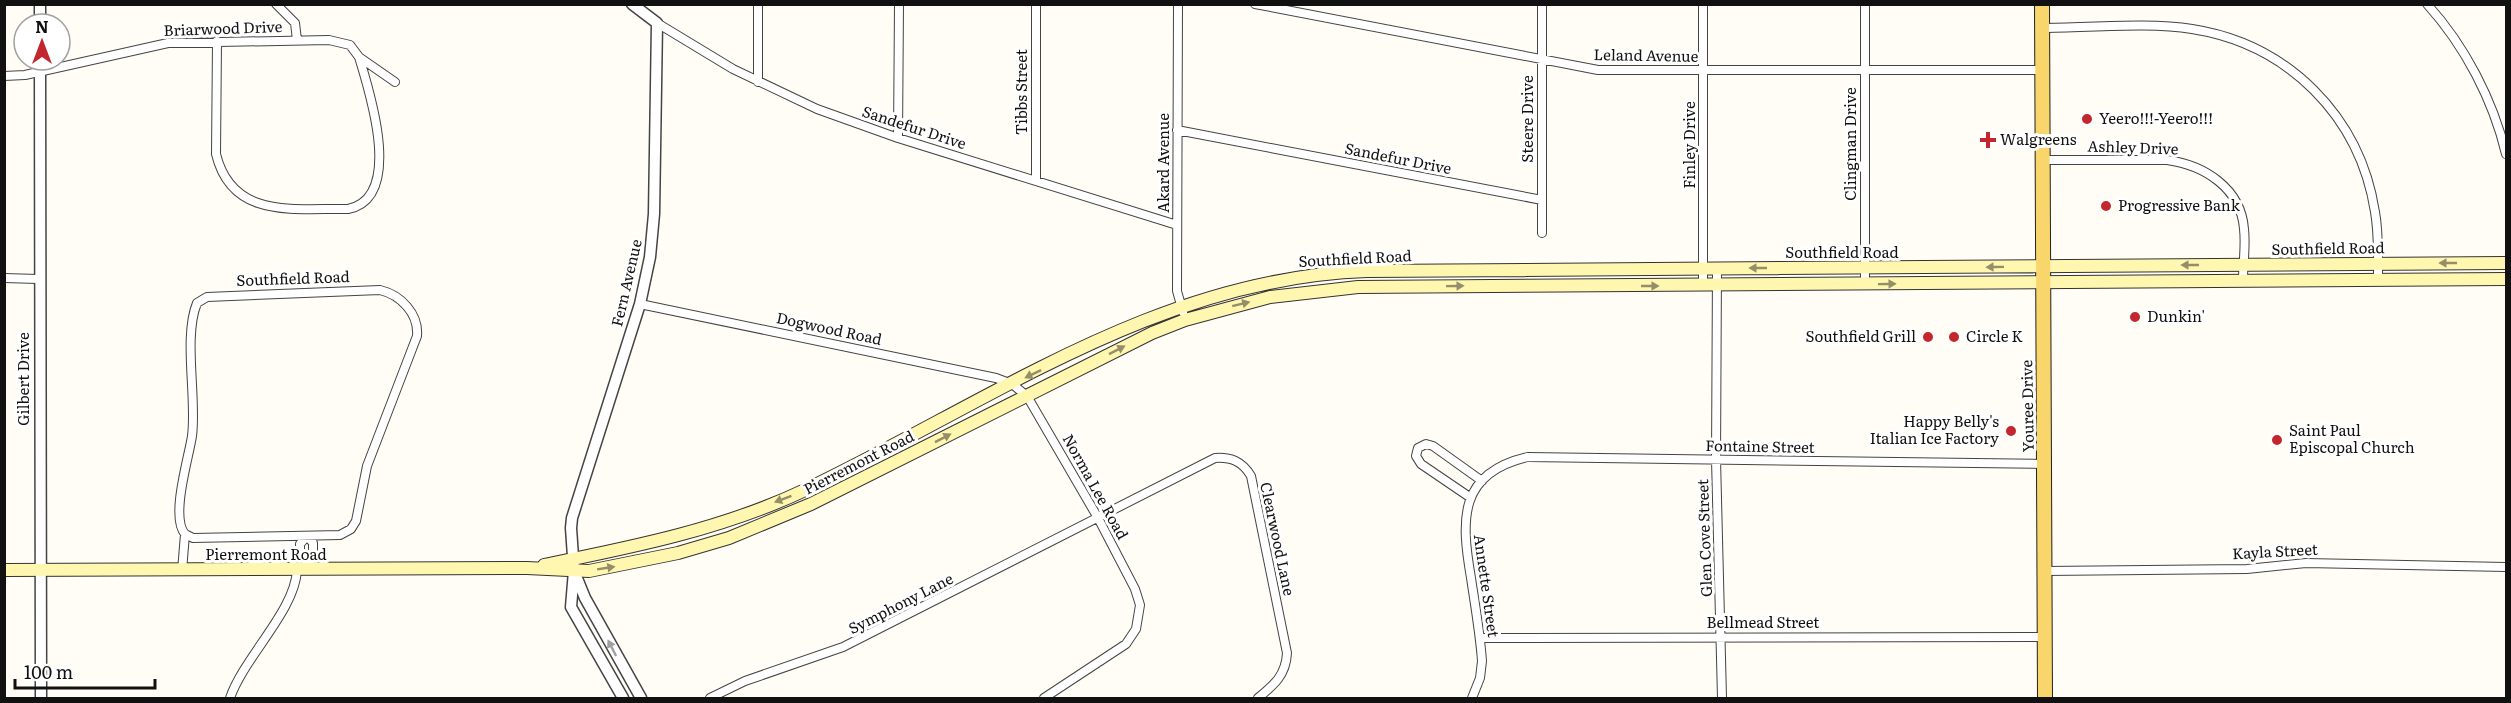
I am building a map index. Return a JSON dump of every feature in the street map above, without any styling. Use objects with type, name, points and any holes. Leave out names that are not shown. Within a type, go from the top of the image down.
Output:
[{"type":"main road","name":"Youree Drive","points":[[2042,4],[2044,699]]},
{"type":"main road","name":"Southfield Road","points":[[1181,305],[1246,286],[1348,272],[2506,263]]},
{"type":"main road","points":[[2425,279],[2426,264]]},
{"type":"main road","points":[[1433,270],[1433,286]]},
{"type":"main road","points":[[1540,270],[1540,286]]},
{"type":"main road","points":[[1299,277],[1300,292]]},
{"type":"main road","name":"Southfield Road","points":[[1185,320],[1261,299],[1300,292],[1358,287],[2506,279]]},
{"type":"main road","name":"Pierremont Road","points":[[573,565],[688,533],[805,490],[1132,324],[1181,305]]},
{"type":"main road","name":"Pierremont Road","points":[[4,570],[182,571],[304,568],[441,570],[627,565],[709,545],[771,523],[1136,340],[1185,320]]},
{"type":"main road","points":[[967,407],[976,421]]},
{"type":"main road","points":[[805,490],[811,504]]},
{"type":"street","points":[[276,4],[295,23],[297,40]]},
{"type":"street","points":[[632,4],[657,23]]},
{"type":"street","points":[[758,4],[758,82]]},
{"type":"street","points":[[898,138],[899,4]]},
{"type":"street","name":"Tibbs Street","points":[[1036,4],[1036,180]]},
{"type":"street","name":"Akard Avenue","points":[[1178,4],[1177,291],[1185,320]]},
{"type":"street","name":"Leland Avenue","points":[[1255,4],[1598,70],[2043,70]]},
{"type":"street","name":"Steere Drive","points":[[1542,4],[1542,232]]},
{"type":"street","name":"Finley Drive","points":[[1703,4],[1703,285]]},
{"type":"street","name":"Clingman Drive","points":[[1865,4],[1865,284]]},
{"type":"street","points":[[2427,4],[2465,56],[2496,120],[2506,154]]},
{"type":"street","name":"Sandefur Drive","points":[[657,23],[758,82],[817,110],[898,138],[1177,225]]},
{"type":"street","name":"Fern Avenue","points":[[623,699],[571,607],[572,518],[640,304],[653,232],[657,23]]},
{"type":"street","points":[[2042,28],[2192,29],[2245,43],[2288,66],[2307,82],[2334,114],[2359,155],[2375,211],[2378,280]]},
{"type":"street","points":[[217,41],[216,154],[219,164],[229,183],[239,194],[252,202],[273,208],[348,209],[359,206],[371,196],[378,176],[377,134],[368,87],[359,57]]},
{"type":"street","name":"Briarwood Drive","points":[[72,59],[143,47],[217,41],[342,42],[350,45],[359,57],[395,82]]},
{"type":"street","name":"Briarwood Drive","points":[[4,76],[25,75],[30,72]]},
{"type":"street","name":"Gilbert Drive","points":[[40,72],[38,279],[41,699]]},
{"type":"street","points":[[2496,120],[2506,120]]},
{"type":"street","name":"Sandefur Drive","points":[[1178,130],[1542,200]]},
{"type":"street","name":"Ashley Drive","points":[[2043,160],[2168,160],[2199,168],[2226,188],[2240,211],[2244,227],[2243,280]]},
{"type":"street","points":[[2218,281],[2220,265]]},
{"type":"street","name":"Glen Cove Street","points":[[1717,268],[1716,459],[1722,699]]},
{"type":"street","points":[[4,278],[38,279]]},
{"type":"street","name":"Southfield Road","points":[[184,534],[181,527],[181,483],[192,434],[192,322],[197,303],[207,297],[380,291],[400,298],[413,315],[418,330],[416,343],[369,460],[354,526],[340,535],[307,536]]},
{"type":"street","name":"Dogwood Road","points":[[640,304],[973,373],[1012,384]]},
{"type":"street","name":"Norma Lee Road","points":[[1012,384],[1027,396],[1098,518],[1135,590],[1140,612],[1136,629],[1126,644],[1044,699]]},
{"type":"street","points":[[1471,498],[1421,464],[1416,456],[1419,448],[1426,444],[1433,446],[1482,481]]},
{"type":"street","name":"Fontaine Street","points":[[1482,481],[1505,464],[1528,457],[2045,464]]},
{"type":"street","name":"Clearwood Lane","points":[[1098,518],[1215,458],[1234,459],[1243,465],[1251,476],[1287,653],[1285,669],[1279,679],[1258,699]]},
{"type":"street","name":"Annette Street","points":[[1472,699],[1480,678],[1482,661],[1465,540],[1465,518],[1471,498],[1482,481]]},
{"type":"street","name":"Symphony Lane","points":[[710,699],[745,681],[843,647],[1098,518]]},
{"type":"street","points":[[182,571],[184,534],[193,538],[307,536],[313,543],[312,558],[241,674],[230,699]]},
{"type":"street","name":"Kayla Street","points":[[2045,571],[2247,569],[2306,563],[2506,567]]},
{"type":"street","name":"Fern Avenue","points":[[573,565],[585,598],[641,699]]},
{"type":"street","name":"Bellmead Street","points":[[1480,638],[2045,637]]},
{"type":"place","name":"Yeero!!!-Yeero!!!","points":[[2087,119]]},
{"type":"place","name":"Walgreens","points":[[1988,140]]},
{"type":"place","name":"Progressive Bank","points":[[2106,206]]},
{"type":"place","name":"Dunkin'","points":[[2135,317]]},
{"type":"place","name":"Southfield Grill","points":[[1928,337]]},
{"type":"place","name":"Circle K","points":[[1954,337]]},
{"type":"place","name":"Happy Belly's Italian Ice Factory","points":[[2011,431]]},
{"type":"place","name":"Saint Paul Episcopal Church","points":[[2277,440]]}]
